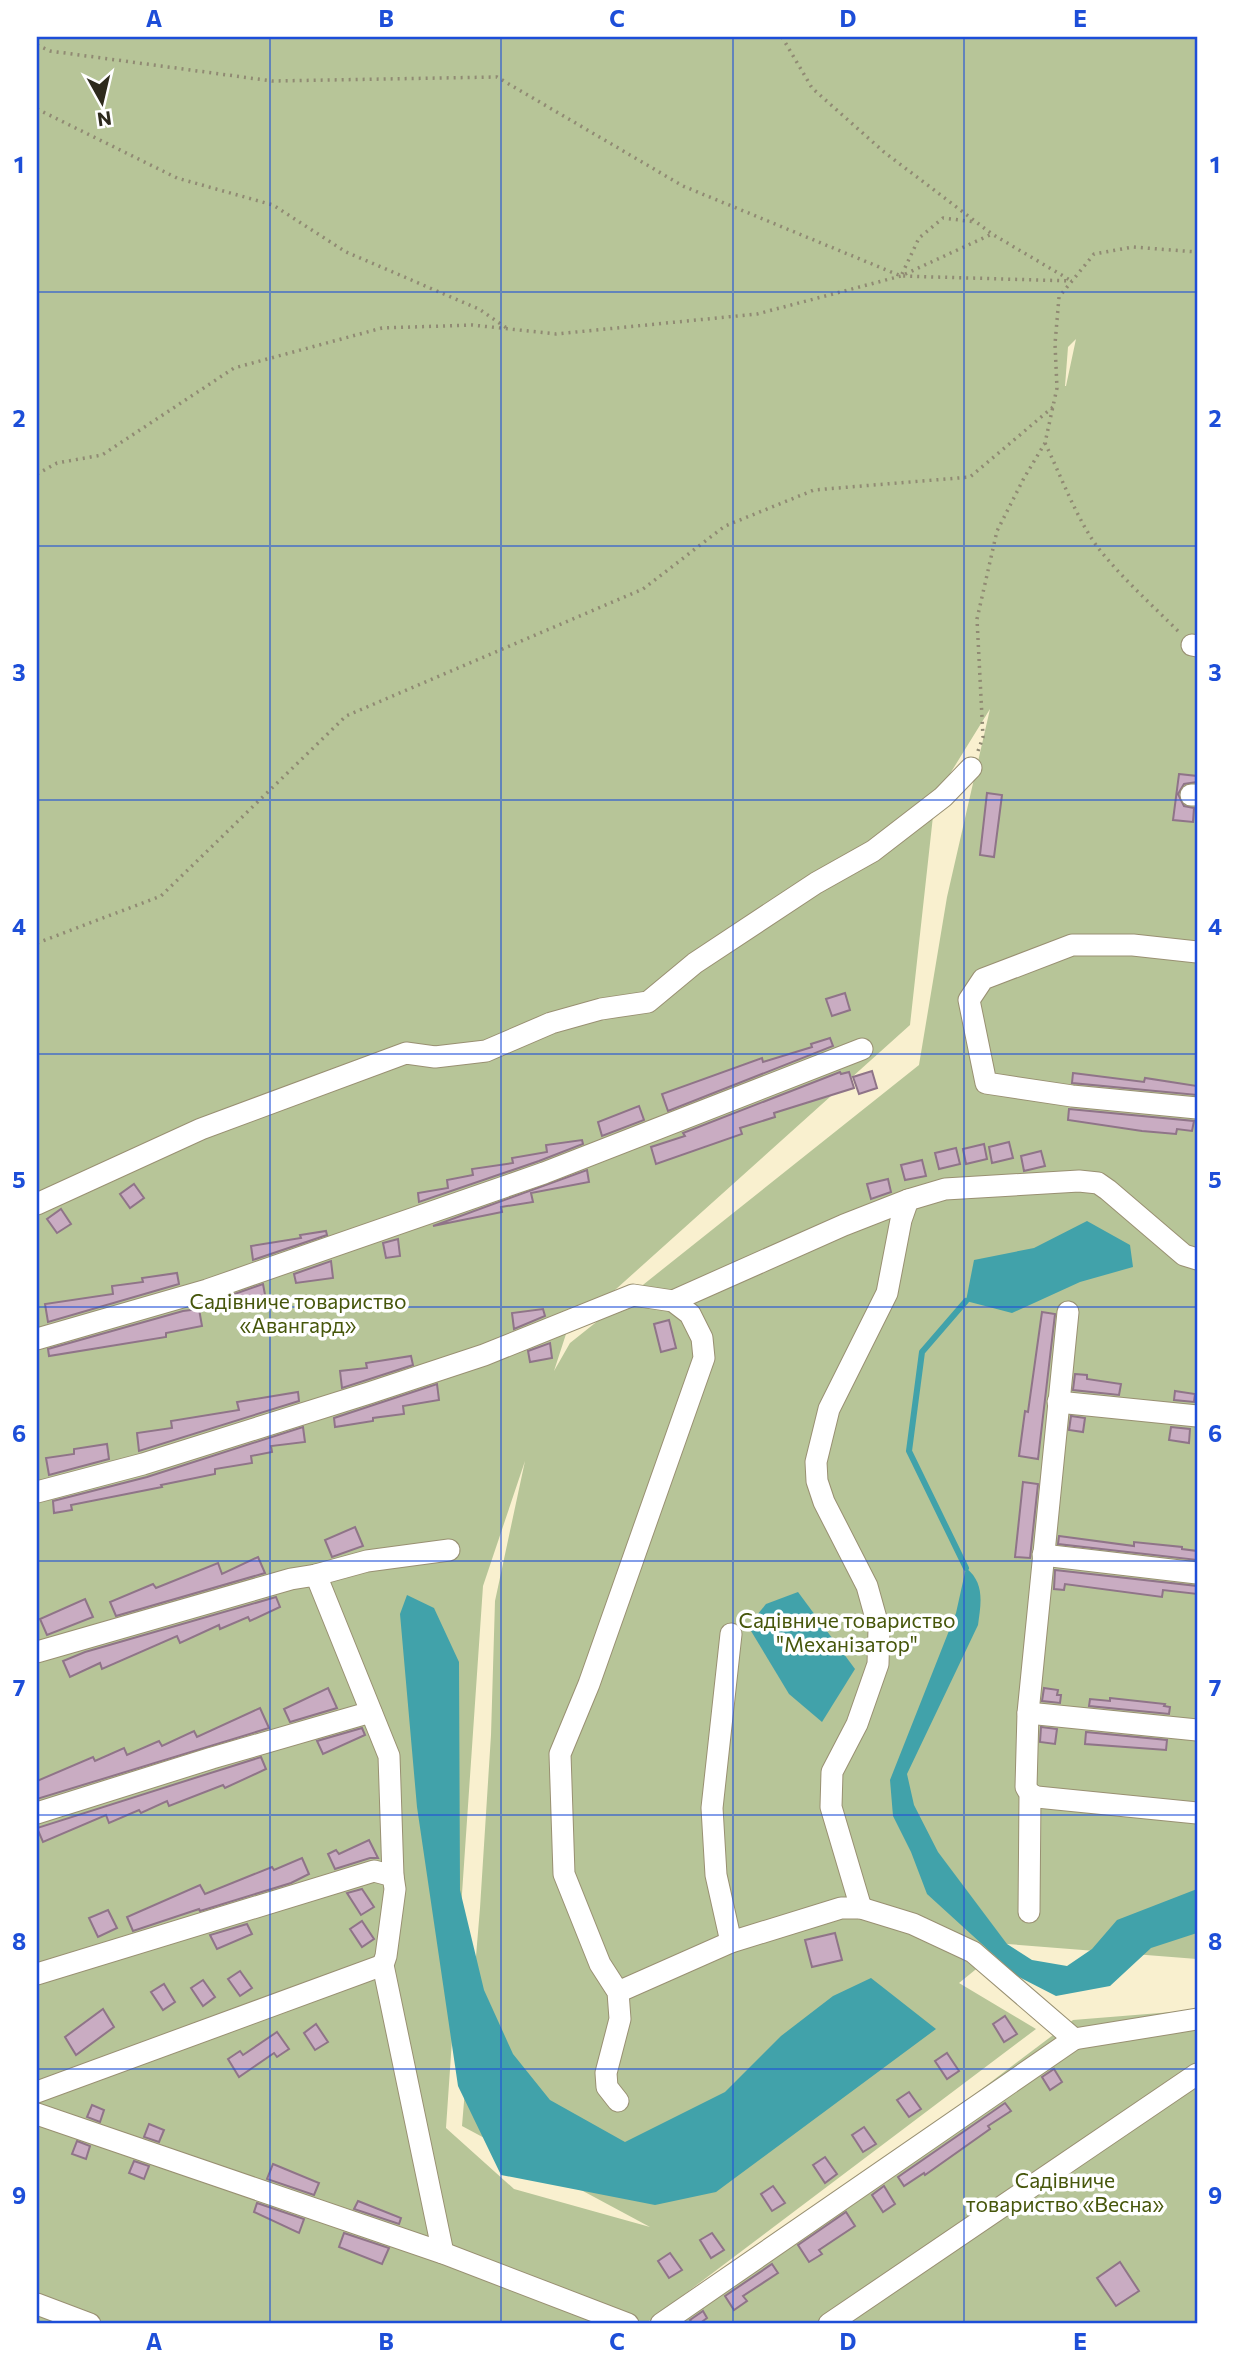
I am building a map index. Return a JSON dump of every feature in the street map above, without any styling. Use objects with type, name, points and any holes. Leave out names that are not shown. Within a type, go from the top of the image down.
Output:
[{"type":"street","points":[[37,1204],[201,1129],[407,1053],[435,1057],[486,1051],[551,1023],[601,1009],[648,1002],[695,963],[816,883],[873,851],[943,797],[971,768]]},
{"type":"street","points":[[1197,952],[1133,945],[1072,945],[983,979],[969,1000],[986,1083],[1072,1096],[1197,1108]]},
{"type":"street","points":[[37,1339],[207,1290],[507,1186],[862,1049]]},
{"type":"street","points":[[673,1301],[844,1225],[945,1189],[1079,1181],[1098,1183],[1184,1255],[1197,1259]]},
{"type":"street","points":[[861,1909],[831,1807],[832,1772],[857,1724],[878,1664],[879,1629],[867,1586],[824,1503],[817,1481],[816,1462],[829,1409],[887,1293],[901,1220],[908,1200]]},
{"type":"street","points":[[37,1492],[144,1464],[407,1381],[484,1355],[633,1295],[673,1301],[690,1314],[702,1338],[704,1357],[589,1684],[559,1754],[565,1874],[600,1965],[618,1992],[620,2019],[606,2073],[607,2087],[618,2101]]},
{"type":"street","points":[[1029,1912],[1030,1794],[1026,1787],[1028,1713],[1068,1312]]},
{"type":"street","points":[[1058,1402],[1197,1416]]},
{"type":"street","points":[[37,1652],[291,1579],[316,1576],[367,1561],[449,1550]]},
{"type":"street","points":[[1043,1555],[1197,1573]]},
{"type":"street","points":[[316,1576],[389,1756],[393,1876],[396,1889],[383,1965],[443,2253]]},
{"type":"street","points":[[731,1634],[712,1808],[716,1875],[731,1941]]},
{"type":"street","points":[[37,1813],[371,1712]]},
{"type":"street","points":[[1028,1713],[1197,1730]]},
{"type":"street","points":[[1030,1794],[1037,1797],[1197,1813]]},
{"type":"street","points":[[37,1974],[374,1871],[393,1876]]},
{"type":"street","points":[[618,1992],[731,1941],[841,1908],[861,1909],[913,1924],[973,1952],[1074,2039]]},
{"type":"street","points":[[37,2092],[383,1965]]},
{"type":"street","points":[[660,2324],[1074,2039],[1197,2019]]},
{"type":"street","points":[[829,2324],[1197,2074]]},
{"type":"street","points":[[37,2114],[443,2253],[628,2324]]},
{"type":"street","points":[[37,2304],[90,2324]]},
{"type":"path","points":[[782,37],[812,88],[884,152],[992,234],[1072,281]]},
{"type":"path","points":[[37,45],[50,51],[272,81],[497,77],[683,186],[901,276],[1072,281]]},
{"type":"path","points":[[37,109],[177,178],[273,205],[346,252],[479,309],[510,329]]},
{"type":"path","points":[[901,276],[919,238],[943,218],[978,223]]},
{"type":"path","points":[[37,474],[57,463],[102,455],[234,368],[382,328],[472,326],[556,334],[757,314],[901,276],[992,234]]},
{"type":"path","points":[[971,768],[984,737],[977,619],[998,531],[1045,443],[1057,388],[1055,344],[1059,297],[1094,254],[1133,247],[1197,252]]},
{"type":"path","points":[[37,943],[161,896],[346,716],[643,589],[725,526],[814,490],[970,477],[1053,407]]},
{"type":"path","points":[[1045,443],[1074,505],[1098,547],[1130,584],[1195,645]]},
{"type":"green space","points":[[37,37],[1197,37],[1197,1959],[1007,1944],[959,1983],[1036,2029],[645,2324],[37,2324]],"holes":[[[1076,339],[1066,386],[1065,386],[1068,347]],[[990,709],[947,897],[919,1065],[570,1343],[554,1371],[566,1334],[910,1025],[935,798]],[[525,1461],[495,1601],[491,1735],[462,2126],[650,2227],[514,2189],[446,2128],[483,1586]]]},
{"type":"green space","name":"Садівниче товариство «Весна»","points":[[1197,2010],[1197,2324],[671,2324],[1073,2020]]},
{"type":"water","points":[[1087,1221],[1130,1245],[1133,1267],[1080,1282],[1012,1313],[966,1301],[974,1260],[1034,1248]]},
{"type":"water","points":[[966,1568],[979,1587],[981,1601],[978,1625],[907,1774],[914,1805],[938,1852],[1007,1944],[1032,1960],[1067,1966],[1092,1949],[1117,1920],[1197,1889],[1197,1933],[1151,1948],[1110,1986],[1056,1996],[1017,1976],[927,1894],[911,1852],[893,1816],[890,1780],[956,1613]]},
{"type":"water","points":[[798,1592],[855,1669],[822,1722],[789,1694],[748,1626],[766,1604]]},
{"type":"water","points":[[407,1595],[434,1608],[459,1662],[460,1890],[484,1990],[513,2054],[550,2100],[625,2142],[725,2092],[781,2036],[833,1996],[871,1978],[936,2029],[716,2192],[655,2205],[501,2175],[458,2086],[417,1807],[400,1614]]},
{"type":"building","points":[[1179,774],[1197,776],[1197,782],[1184,784],[1178,794],[1184,806],[1194,808],[1193,822],[1173,820]]},
{"type":"building","points":[[987,793],[1002,795],[994,857],[980,855]]},
{"type":"building","points":[[845,993],[850,1010],[832,1016],[826,999]]},
{"type":"building","points":[[830,1038],[833,1046],[668,1111],[662,1094],[762,1058],[763,1062],[812,1047],[811,1044]]},
{"type":"building","points":[[872,1071],[877,1088],[859,1094],[853,1077]]},
{"type":"building","points":[[840,1072],[849,1072],[854,1088],[774,1113],[775,1117],[740,1128],[742,1134],[656,1164],[651,1147],[685,1136],[683,1133]]},
{"type":"building","points":[[1073,1073],[1144,1082],[1145,1078],[1197,1086],[1197,1095],[1072,1083]]},
{"type":"building","points":[[639,1106],[644,1120],[602,1136],[598,1122]]},
{"type":"building","points":[[1069,1109],[1194,1121],[1192,1131],[1177,1129],[1176,1134],[1142,1131],[1068,1120]]},
{"type":"building","points":[[582,1140],[583,1144],[539,1161],[419,1202],[418,1193],[448,1188],[447,1180],[473,1175],[472,1169],[513,1163],[512,1158],[547,1152],[546,1145]]},
{"type":"building","points":[[1009,1142],[1013,1158],[992,1163],[989,1147]]},
{"type":"building","points":[[984,1144],[987,1159],[966,1164],[963,1149]]},
{"type":"building","points":[[956,1148],[960,1164],[939,1169],[935,1153]]},
{"type":"building","points":[[1041,1151],[1045,1166],[1024,1171],[1021,1156]]},
{"type":"building","points":[[922,1160],[926,1176],[905,1180],[901,1165]]},
{"type":"building","points":[[587,1170],[589,1182],[531,1193],[533,1202],[501,1207],[502,1212],[433,1226]]},
{"type":"building","points":[[888,1179],[891,1192],[871,1199],[867,1184]]},
{"type":"building","points":[[134,1184],[144,1198],[130,1208],[120,1194]]},
{"type":"building","points":[[61,1209],[71,1224],[57,1233],[47,1219]]},
{"type":"building","points":[[326,1231],[327,1235],[253,1260],[251,1246]]},
{"type":"building","points":[[398,1239],[400,1256],[386,1258],[383,1243]]},
{"type":"building","points":[[331,1261],[333,1278],[296,1283],[294,1274]]},
{"type":"building","points":[[177,1273],[179,1284],[48,1322],[45,1304],[113,1294],[112,1286],[143,1282],[142,1278]]},
{"type":"building","points":[[263,1284],[266,1300],[221,1306],[220,1299]]},
{"type":"building","points":[[199,1309],[202,1326],[166,1333],[166,1337],[49,1356],[48,1349],[183,1311]]},
{"type":"building","points":[[543,1309],[545,1316],[514,1329],[512,1313]]},
{"type":"building","points":[[1042,1312],[1055,1314],[1038,1459],[1019,1456]]},
{"type":"building","points":[[669,1320],[676,1348],[661,1352],[654,1324]]},
{"type":"building","points":[[550,1343],[552,1358],[530,1362],[528,1351]]},
{"type":"building","points":[[411,1356],[413,1365],[342,1388],[340,1371],[367,1368],[366,1363]]},
{"type":"building","points":[[1075,1374],[1087,1375],[1087,1379],[1121,1384],[1119,1395],[1073,1390]]},
{"type":"building","points":[[437,1384],[439,1400],[403,1406],[404,1414],[335,1427],[334,1418]]},
{"type":"building","points":[[1175,1391],[1195,1394],[1194,1402],[1174,1400]]},
{"type":"building","points":[[298,1392],[299,1401],[139,1451],[137,1433],[172,1428],[171,1421],[239,1410],[237,1402]]},
{"type":"building","points":[[1071,1416],[1085,1418],[1083,1432],[1069,1430]]},
{"type":"building","points":[[303,1427],[305,1442],[271,1446],[272,1452],[251,1456],[252,1463],[215,1469],[215,1474],[161,1485],[162,1487],[71,1505],[72,1510],[54,1513],[53,1501],[147,1477]]},
{"type":"building","points":[[1171,1427],[1190,1429],[1189,1443],[1169,1440]]},
{"type":"building","points":[[107,1444],[109,1459],[49,1475],[46,1458],[74,1454],[74,1449]]},
{"type":"building","points":[[1023,1482],[1038,1484],[1030,1558],[1015,1557]]},
{"type":"building","points":[[355,1527],[363,1546],[332,1557],[325,1540]]},
{"type":"building","points":[[1059,1536],[1134,1546],[1134,1542],[1182,1547],[1197,1551],[1197,1560],[1058,1544]]},
{"type":"building","points":[[258,1557],[265,1573],[116,1616],[110,1602],[153,1584],[156,1588],[218,1563],[222,1574]]},
{"type":"building","points":[[1055,1570],[1197,1586],[1197,1594],[1163,1590],[1162,1597],[1065,1584],[1064,1590],[1054,1589]]},
{"type":"building","points":[[276,1597],[280,1607],[250,1621],[248,1617],[220,1629],[219,1625],[180,1643],[177,1636],[102,1669],[100,1663],[70,1677],[63,1661],[85,1652]]},
{"type":"building","points":[[85,1599],[93,1617],[47,1635],[40,1619]]},
{"type":"building","points":[[328,1688],[337,1708],[290,1722],[284,1709]]},
{"type":"building","points":[[1044,1688],[1058,1690],[1057,1695],[1061,1695],[1060,1703],[1042,1701]]},
{"type":"building","points":[[1110,1698],[1165,1704],[1164,1706],[1170,1707],[1169,1714],[1089,1706],[1090,1699],[1110,1701]]},
{"type":"building","points":[[260,1708],[269,1728],[37,1799],[37,1781],[93,1757],[95,1761],[124,1748],[127,1755],[159,1741],[162,1746],[194,1731],[197,1737]]},
{"type":"building","points":[[1041,1727],[1057,1729],[1055,1744],[1040,1742]]},
{"type":"building","points":[[362,1728],[365,1735],[323,1754],[317,1741]]},
{"type":"building","points":[[1086,1732],[1167,1740],[1166,1750],[1085,1744]]},
{"type":"building","points":[[261,1757],[266,1769],[225,1788],[223,1785],[169,1806],[167,1801],[109,1823],[106,1815],[43,1842],[37,1828]]},
{"type":"building","points":[[369,1840],[378,1858],[335,1869],[328,1854],[336,1850],[339,1854]]},
{"type":"building","points":[[302,1858],[309,1874],[291,1883],[133,1931],[127,1917],[200,1885],[205,1894]]},
{"type":"building","points":[[362,1889],[374,1907],[361,1915],[347,1893]]},
{"type":"building","points":[[108,1910],[117,1928],[98,1937],[89,1918]]},
{"type":"building","points":[[362,1921],[374,1939],[362,1947],[350,1929]]},
{"type":"building","points":[[247,1924],[252,1934],[217,1949],[210,1935]]},
{"type":"building","points":[[835,1933],[842,1960],[812,1967],[805,1940]]},
{"type":"building","points":[[240,1971],[252,1988],[240,1996],[228,1979]]},
{"type":"building","points":[[203,1980],[215,1997],[203,2006],[191,1988]]},
{"type":"building","points":[[164,1984],[175,2002],[163,2010],[151,1992]]},
{"type":"building","points":[[103,2009],[114,2027],[76,2055],[65,2037]]},
{"type":"building","points":[[1005,2016],[1017,2034],[1004,2042],[993,2024]]},
{"type":"building","points":[[316,2024],[328,2042],[315,2050],[304,2033]]},
{"type":"building","points":[[277,2032],[289,2049],[277,2057],[274,2053],[239,2077],[228,2059],[240,2051],[243,2055]]},
{"type":"building","points":[[947,2053],[959,2071],[947,2079],[935,2061]]},
{"type":"building","points":[[1054,2069],[1062,2082],[1050,2090],[1042,2077]]},
{"type":"building","points":[[909,2092],[921,2109],[909,2117],[897,2100]]},
{"type":"building","points":[[1005,2103],[1011,2111],[988,2126],[990,2129],[925,2175],[924,2173],[904,2186],[898,2177]]},
{"type":"building","points":[[92,2105],[104,2110],[100,2122],[87,2117]]},
{"type":"building","points":[[149,2124],[164,2130],[159,2142],[144,2137]]},
{"type":"building","points":[[864,2127],[876,2144],[863,2152],[852,2135]]},
{"type":"building","points":[[77,2141],[90,2146],[86,2159],[72,2154]]},
{"type":"building","points":[[825,2157],[837,2174],[825,2183],[813,2165]]},
{"type":"building","points":[[134,2161],[149,2166],[144,2179],[129,2173]]},
{"type":"building","points":[[273,2164],[319,2183],[314,2195],[267,2179]]},
{"type":"building","points":[[773,2186],[785,2203],[772,2211],[761,2194]]},
{"type":"building","points":[[884,2186],[895,2204],[883,2212],[872,2195]]},
{"type":"building","points":[[358,2201],[401,2218],[399,2224],[354,2209]]},
{"type":"building","points":[[257,2203],[304,2219],[299,2233],[254,2212]]},
{"type":"building","points":[[846,2212],[855,2226],[819,2250],[822,2254],[809,2262],[798,2245]]},
{"type":"building","points":[[344,2233],[389,2248],[382,2264],[339,2247]]},
{"type":"building","points":[[712,2233],[724,2250],[711,2258],[700,2240]]},
{"type":"building","points":[[670,2253],[682,2270],[669,2278],[658,2261]]},
{"type":"building","points":[[1120,2262],[1139,2291],[1116,2306],[1097,2278]]},
{"type":"building","points":[[772,2264],[778,2273],[743,2296],[747,2301],[734,2310],[725,2296]]},
{"type":"building","points":[[703,2311],[707,2318],[699,2324],[693,2324],[690,2320]]},
{"type":"waterway","points":[[966,1301],[922,1352],[909,1451],[966,1568]]},
{"type":"park label","name":"Садівниче товариство «Авангард»","points":[[298,1312]]},
{"type":"park label","name":"Садівниче товариство \"Механізатор\"","points":[[847,1631]]}]
